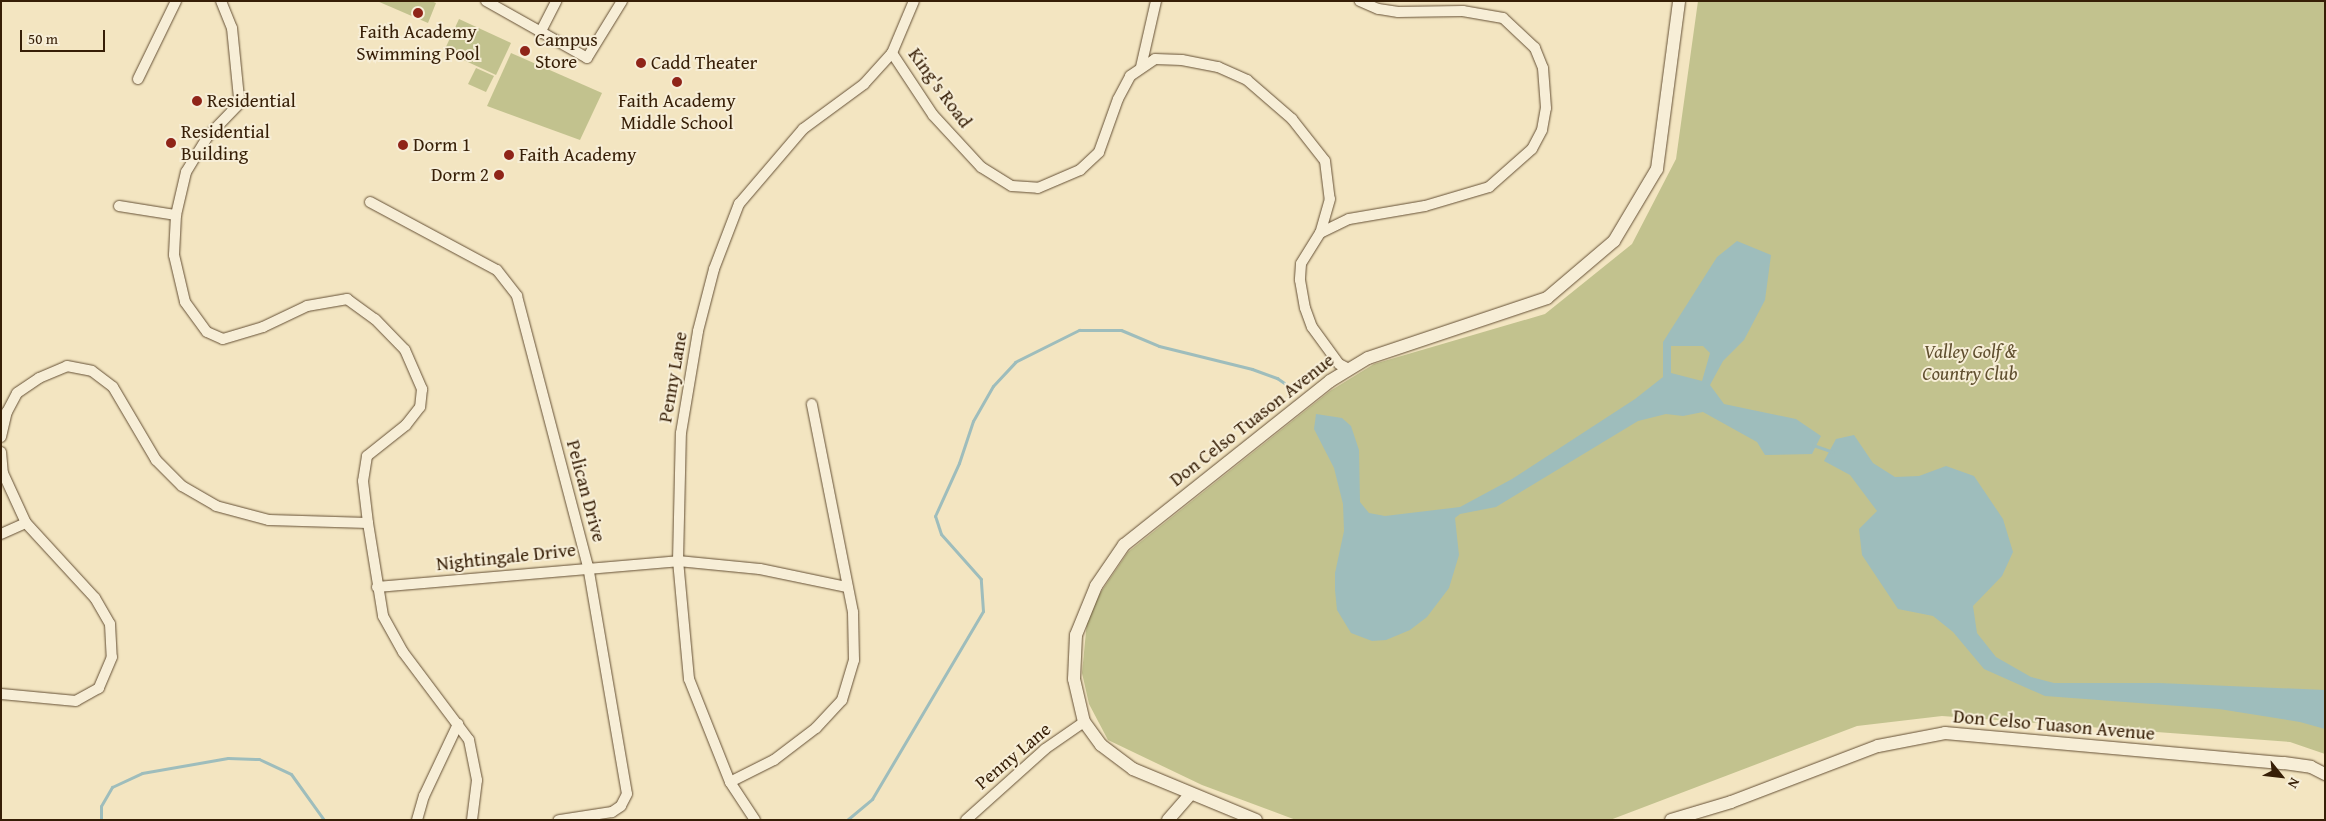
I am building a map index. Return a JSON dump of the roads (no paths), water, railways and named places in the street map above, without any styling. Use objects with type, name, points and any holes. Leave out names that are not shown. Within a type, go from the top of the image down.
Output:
[{"type":"street","points":[[138,79],[176,1]]},
{"type":"street","points":[[221,1],[232,28],[237,106],[208,136],[186,172],[176,215],[174,255],[185,302],[207,332],[223,339],[263,327],[307,306],[347,300],[375,319],[405,350],[422,389],[420,407],[406,425],[367,456],[363,481],[368,523],[383,616],[403,652],[469,740],[476,761],[476,803],[472,820]]},
{"type":"street","points":[[486,1],[587,58],[622,1]]},
{"type":"street","points":[[540,33],[556,1]]},
{"type":"street","name":"Penny Lane","points":[[755,820],[730,782],[688,679],[678,561],[681,432],[700,322],[730,221],[754,183],[803,129],[864,84],[892,53],[914,1]]},
{"type":"street","points":[[1141,67],[1156,1]]},
{"type":"street","points":[[1320,233],[1349,218],[1425,206],[1489,186],[1532,150],[1542,130],[1546,108],[1543,68],[1534,48],[1503,18],[1463,11],[1398,12],[1378,9],[1360,1]]},
{"type":"street","name":"Don Celso Tuason Avenue","points":[[1256,820],[1190,795],[1133,769],[1101,745],[1084,722],[1074,679],[1076,636],[1096,586],[1124,545],[1254,439],[1349,369],[1368,358],[1548,298],[1614,241],[1657,169],[1679,1]]},
{"type":"street","name":"King's Road","points":[[892,53],[933,115],[981,167],[1012,186],[1038,188],[1080,170],[1099,152],[1118,99],[1130,76],[1141,67]]},
{"type":"street","points":[[1141,67],[1155,59],[1182,60],[1218,67],[1247,80],[1272,100],[1315,144],[1325,160],[1330,200],[1320,233],[1301,264],[1304,308],[1312,327],[1339,364],[1349,369]]},
{"type":"street","name":"Pelican Drive","points":[[370,202],[498,270],[517,296],[588,566],[627,794],[621,806],[612,812],[559,820]]},
{"type":"street","points":[[119,206],[176,215]]},
{"type":"street","points":[[1,437],[7,412],[17,393],[39,378],[67,366],[92,371],[113,387],[131,412],[156,460],[182,486],[216,506],[269,520],[368,523]]},
{"type":"street","points":[[730,782],[774,760],[816,728],[842,700],[854,660],[853,612],[822,440],[812,404]]},
{"type":"street","points":[[1,452],[2,474],[26,523],[94,598],[110,624],[112,657],[99,688],[76,700],[1,694]]},
{"type":"street","points":[[1,534],[26,523]]},
{"type":"street","name":"Nightingale Drive","points":[[378,587],[500,578],[588,566],[678,561],[760,569],[847,587]]},
{"type":"street","name":"Penny Lane","points":[[966,820],[1045,749],[1084,722]]},
{"type":"street","points":[[417,820],[426,790],[458,724]]},
{"type":"street","name":"Don Celso Tuason Avenue","points":[[1671,820],[1731,802],[1878,746],[1945,733],[2284,763],[2311,767],[2325,774]]},
{"type":"street","points":[[1168,820],[1190,795]]},
{"type":"water","points":[[1737,241],[1771,255],[1765,300],[1744,340],[1723,361],[1710,385],[1724,404],[1796,419],[1821,436],[1812,454],[1765,455],[1757,442],[1703,412],[1683,416],[1666,414],[1638,421],[1496,507],[1460,514],[1455,518],[1459,555],[1449,588],[1427,617],[1410,630],[1386,640],[1372,641],[1351,633],[1337,610],[1335,590],[1335,573],[1344,531],[1343,504],[1334,468],[1314,429],[1316,414],[1342,418],[1351,426],[1359,450],[1360,502],[1369,513],[1385,516],[1460,507],[1512,479],[1635,399],[1663,377],[1663,342],[1717,257]],"holes":[[[1671,346],[1703,346],[1710,353],[1702,381],[1671,373]]]},
{"type":"water","points":[[1854,435],[1873,463],[1895,477],[1919,476],[1946,466],[1974,476],[2003,519],[2013,552],[2002,576],[1973,606],[1977,633],[1996,657],[2031,677],[2054,683],[2159,683],[2325,690],[2325,729],[2300,722],[2219,709],[2045,696],[1984,669],[1953,632],[1933,616],[1898,609],[1862,555],[1859,529],[1877,511],[1850,475],[1824,461],[1836,439]]},
{"type":"waterway","points":[[847,820],[872,799],[983,611],[981,579],[941,534],[935,516],[959,463],[973,421],[993,386],[1015,362],[1079,330],[1121,330],[1159,346],[1252,369],[1277,378],[1294,390]]},
{"type":"waterway","points":[[1813,445],[1833,452]]},
{"type":"waterway","points":[[101,820],[101,806],[112,787],[142,773],[228,758],[259,759],[291,774],[324,820]]},
{"type":"place","name":"Faith Academy Swimming Pool","points":[[418,13]]},
{"type":"place","name":"Campus Store","points":[[525,51]]},
{"type":"place","name":"Cadd Theater","points":[[641,63]]},
{"type":"place","name":"Faith Academy Middle School","points":[[677,82]]},
{"type":"place","name":"Residential","points":[[197,101]]},
{"type":"place","name":"Residential Building","points":[[171,143]]},
{"type":"place","name":"Dorm 1","points":[[403,145]]},
{"type":"place","name":"Faith Academy","points":[[509,155]]},
{"type":"place","name":"Dorm 2","points":[[499,175]]},
{"type":"park label","name":"Valley Golf & Country Club","points":[[1970,363]]}]
